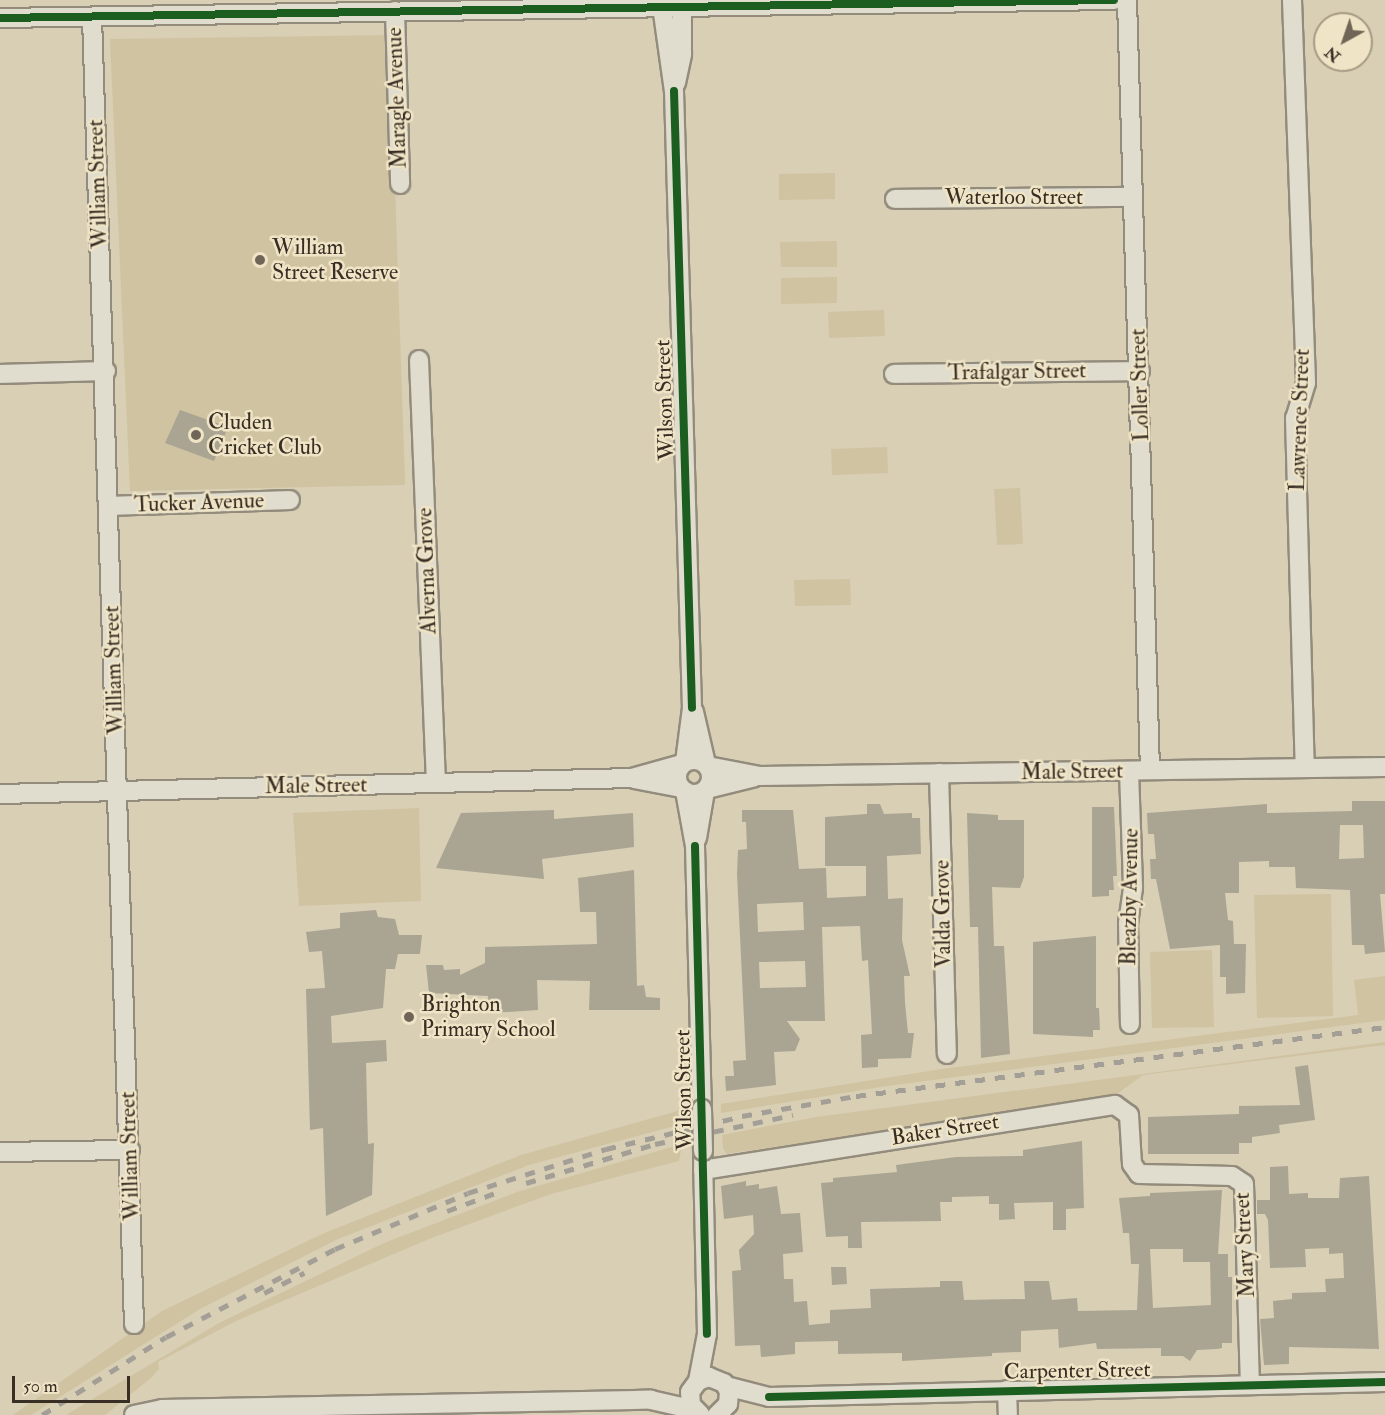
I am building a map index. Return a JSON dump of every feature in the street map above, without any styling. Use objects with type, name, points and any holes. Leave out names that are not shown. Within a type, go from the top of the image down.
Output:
[{"type":"street","points":[[0,18],[92,17],[258,7],[395,12],[541,4],[682,6],[1114,0]]},
{"type":"street","name":"Loller Street","points":[[1127,0],[1140,371],[1150,770]]},
{"type":"street","name":"Lawrence Street","points":[[1293,0],[1306,383],[1295,418],[1305,768]]},
{"type":"street","name":"Wilson Street","points":[[662,6],[674,91],[692,708],[684,763]]},
{"type":"street","name":"Wilson Street","points":[[674,91],[682,54],[682,6]]},
{"type":"street","name":"Maragle Avenue","points":[[395,12],[400,184]]},
{"type":"street","name":"William Street","points":[[92,17],[106,371],[108,506],[134,1324]]},
{"type":"street","name":"Waterloo Street","points":[[894,199],[1133,197]]},
{"type":"street","name":"Alverna Grove","points":[[419,360],[436,783]]},
{"type":"street","points":[[0,374],[106,371]]},
{"type":"street","name":"Trafalgar Street","points":[[894,374],[1140,371]]},
{"type":"street","name":"Tucker Avenue","points":[[108,506],[290,500]]},
{"type":"street","name":"Wilson Street","points":[[692,708],[707,765]]},
{"type":"street","points":[[696,759],[707,765],[712,778],[706,790],[695,794],[683,790],[677,778],[684,763],[696,759]]},
{"type":"street","name":"Male Street","points":[[0,794],[632,778],[684,763]]},
{"type":"street","name":"Male Street","points":[[707,765],[760,776],[1385,766]]},
{"type":"street","name":"Bleazby Avenue","points":[[1129,771],[1133,888],[1128,923],[1130,1023]]},
{"type":"street","name":"Valda Grove","points":[[939,773],[947,1054]]},
{"type":"street","name":"Male Street","points":[[706,790],[760,776]]},
{"type":"street","name":"Male Street","points":[[632,778],[683,790]]},
{"type":"street","name":"Wilson Street","points":[[683,790],[695,846],[702,1109],[707,1334],[690,1398],[699,1413]]},
{"type":"street","name":"Wilson Street","points":[[695,846],[706,790]]},
{"type":"street","name":"Baker Street","points":[[703,1170],[1107,1104],[1121,1107],[1129,1115],[1134,1170]]},
{"type":"street","points":[[0,1152],[130,1150]]},
{"type":"street","name":"Mary Street","points":[[1134,1170],[1144,1176],[1235,1176],[1242,1182],[1250,1385]]},
{"type":"street","name":"Wilson Street","points":[[707,1334],[729,1398],[721,1413]]},
{"type":"street","name":"Carpenter Street","points":[[695,1384],[709,1377],[769,1397]]},
{"type":"street","name":"Carpenter Street","points":[[721,1413],[769,1397],[1385,1382]]},
{"type":"street","points":[[134,1415],[162,1409],[423,1410],[651,1400],[695,1384]]},
{"type":"street","points":[[1007,1390],[1008,1415]]},
{"type":"street","points":[[651,1400],[699,1413]]},
{"type":"shaded area","name":"William Street Reserve","points":[[390,35],[405,485],[130,491],[110,39]]},
{"type":"shaded area","points":[[835,173],[835,199],[779,200],[779,174]]},
{"type":"shaded area","points":[[837,241],[837,267],[781,267],[780,242]]},
{"type":"shaded area","points":[[837,277],[837,303],[781,304],[781,278]]},
{"type":"shaded area","points":[[884,310],[885,336],[829,338],[828,312]]},
{"type":"shaded area","points":[[887,447],[888,473],[832,475],[831,449]]},
{"type":"shaded area","points":[[1020,488],[1023,544],[997,545],[994,489]]},
{"type":"shaded area","points":[[850,579],[851,605],[795,606],[794,580]]},
{"type":"shaded area","points":[[419,808],[421,901],[299,906],[293,813]]},
{"type":"shaded area","points":[[1331,894],[1333,1016],[1257,1018],[1254,895]]},
{"type":"shaded area","points":[[1212,950],[1214,1027],[1152,1028],[1150,952]]},
{"type":"shaded area","points":[[1385,976],[1385,1020],[887,1086],[721,1113],[721,1104],[942,1069],[1358,1015],[1354,980]]},
{"type":"shaded area","points":[[1385,1042],[1385,1045],[1143,1075],[1117,1094],[1028,1109],[726,1154],[723,1148],[722,1135],[816,1117]]},
{"type":"shaded area","points":[[681,1110],[682,1124],[529,1165],[338,1239],[200,1309],[31,1415],[13,1415],[162,1311],[322,1234],[521,1155]]},
{"type":"shaded area","points":[[682,1144],[679,1161],[551,1194],[429,1239],[236,1321],[158,1362],[159,1369],[151,1378],[105,1415],[66,1415],[219,1323],[384,1243],[517,1192]]},
{"type":"building","name":"Cluden Cricket Club","points":[[180,410],[228,427],[214,461],[165,443]]},
{"type":"building","points":[[1352,801],[1385,801],[1385,894],[1380,894],[1385,952],[1365,954],[1364,945],[1352,945],[1350,890],[1296,888],[1295,867],[1269,867],[1269,861],[1239,862],[1239,893],[1225,893],[1228,920],[1233,921],[1234,944],[1246,944],[1245,993],[1226,994],[1226,977],[1220,977],[1220,945],[1170,949],[1156,879],[1151,879],[1150,859],[1156,859],[1154,834],[1148,834],[1147,813],[1267,804],[1267,813],[1352,811]],"holes":[[[1340,825],[1363,825],[1364,858],[1339,859]]]},
{"type":"building","points":[[867,804],[880,804],[884,814],[912,813],[912,818],[920,818],[921,854],[887,856],[888,899],[903,898],[902,940],[910,976],[904,976],[905,1003],[908,1033],[914,1033],[911,1058],[878,1059],[878,1067],[862,1068],[861,1035],[872,1034],[868,960],[862,961],[860,926],[822,927],[825,1021],[787,1021],[800,1039],[795,1051],[774,1052],[776,1085],[726,1091],[725,1076],[734,1076],[733,1061],[746,1060],[737,874],[738,850],[747,849],[746,822],[742,822],[742,810],[793,810],[799,869],[826,868],[827,898],[866,896],[866,866],[825,866],[825,817],[867,814]],"holes":[[[803,902],[804,930],[758,932],[757,904]],[[805,961],[806,987],[760,988],[759,962]]]},
{"type":"building","points":[[1092,807],[1114,807],[1117,876],[1113,876],[1114,890],[1109,890],[1109,896],[1092,897]]},
{"type":"building","points":[[554,810],[554,819],[633,813],[634,847],[542,859],[544,879],[436,868],[461,813]]},
{"type":"building","points":[[967,813],[998,815],[998,820],[1024,820],[1024,877],[1020,888],[992,887],[994,946],[1004,946],[1010,1054],[981,1058],[978,927],[970,927]]},
{"type":"building","points":[[634,870],[637,986],[644,985],[646,997],[660,998],[660,1010],[589,1010],[590,981],[537,980],[538,1010],[490,1013],[488,996],[429,993],[426,965],[443,965],[444,970],[460,969],[460,975],[485,963],[485,947],[597,944],[596,912],[580,912],[578,878]]},
{"type":"building","points":[[376,910],[378,917],[395,919],[399,935],[422,935],[420,954],[398,954],[395,969],[386,969],[383,1008],[331,1016],[332,1043],[386,1040],[387,1061],[366,1063],[368,1144],[374,1143],[372,1195],[326,1216],[323,1128],[310,1130],[306,989],[325,988],[322,951],[309,952],[306,932],[340,928],[340,913]]},
{"type":"building","points":[[1096,936],[1096,1008],[1099,1008],[1100,1030],[1093,1030],[1093,1037],[1033,1034],[1033,942]]},
{"type":"building","points":[[1308,1065],[1315,1120],[1279,1125],[1280,1133],[1252,1137],[1252,1143],[1239,1143],[1239,1154],[1148,1154],[1148,1117],[1239,1114],[1239,1106],[1300,1105],[1295,1067]]},
{"type":"building","points":[[1082,1141],[1084,1208],[1066,1209],[1066,1230],[1053,1230],[1053,1202],[1014,1203],[1015,1219],[999,1220],[999,1204],[989,1204],[989,1196],[952,1197],[952,1202],[940,1202],[941,1221],[861,1222],[862,1248],[848,1248],[848,1236],[826,1237],[821,1183],[833,1182],[833,1178],[897,1172],[896,1165],[956,1157],[1023,1156],[1023,1150]]},
{"type":"building","points":[[1288,1166],[1289,1194],[1308,1193],[1308,1198],[1339,1198],[1340,1178],[1369,1176],[1379,1349],[1289,1347],[1289,1364],[1264,1365],[1260,1319],[1274,1318],[1273,1301],[1292,1299],[1292,1293],[1326,1292],[1325,1279],[1344,1278],[1343,1253],[1329,1254],[1329,1248],[1305,1249],[1306,1267],[1270,1268],[1268,1220],[1265,1214],[1257,1214],[1257,1200],[1270,1200],[1270,1167]]},
{"type":"building","points":[[746,1181],[746,1186],[759,1184],[759,1189],[777,1186],[781,1214],[800,1213],[803,1252],[783,1254],[784,1279],[793,1279],[794,1302],[807,1301],[809,1325],[830,1323],[830,1310],[871,1308],[870,1289],[940,1287],[940,1281],[962,1281],[964,1300],[1025,1299],[1024,1281],[1049,1281],[1052,1300],[1077,1298],[1078,1311],[1137,1310],[1139,1264],[1131,1264],[1129,1233],[1123,1233],[1119,1198],[1150,1196],[1150,1193],[1222,1190],[1218,1254],[1228,1254],[1228,1277],[1232,1277],[1232,1343],[1222,1343],[1222,1348],[1217,1349],[1197,1350],[1190,1361],[1183,1356],[1161,1356],[1161,1348],[1097,1349],[1096,1343],[1059,1348],[1058,1329],[1021,1331],[1021,1352],[992,1353],[992,1356],[902,1361],[902,1353],[838,1354],[838,1341],[795,1342],[795,1354],[761,1357],[760,1345],[735,1346],[732,1271],[741,1270],[739,1250],[754,1234],[753,1215],[724,1219],[721,1186]],"holes":[[[1150,1249],[1183,1249],[1183,1262],[1210,1262],[1211,1305],[1153,1308]]]},
{"type":"building","points":[[831,1267],[846,1267],[847,1284],[832,1285]]},
{"type":"railway","points":[[42,1415],[166,1337],[335,1249],[468,1193],[606,1149],[742,1116],[856,1096],[1385,1027]]},
{"type":"railway","points":[[526,1183],[655,1144],[793,1115]]},
{"type":"railway","points":[[447,1211],[495,1193]]},
{"type":"railway","points":[[264,1293],[304,1273]]},
{"type":"cycle path","points":[[0,18],[1114,0]]},
{"type":"cycle path","points":[[674,91],[692,708]]},
{"type":"cycle path","points":[[695,846],[707,1334]]},
{"type":"cycle path","points":[[769,1397],[1385,1382]]},
{"type":"place","name":"William Street Reserve","points":[[260,260]]},
{"type":"place","name":"Cluden Cricket Club","points":[[196,435]]},
{"type":"place","name":"Brighton Primary School","points":[[409,1017]]}]
